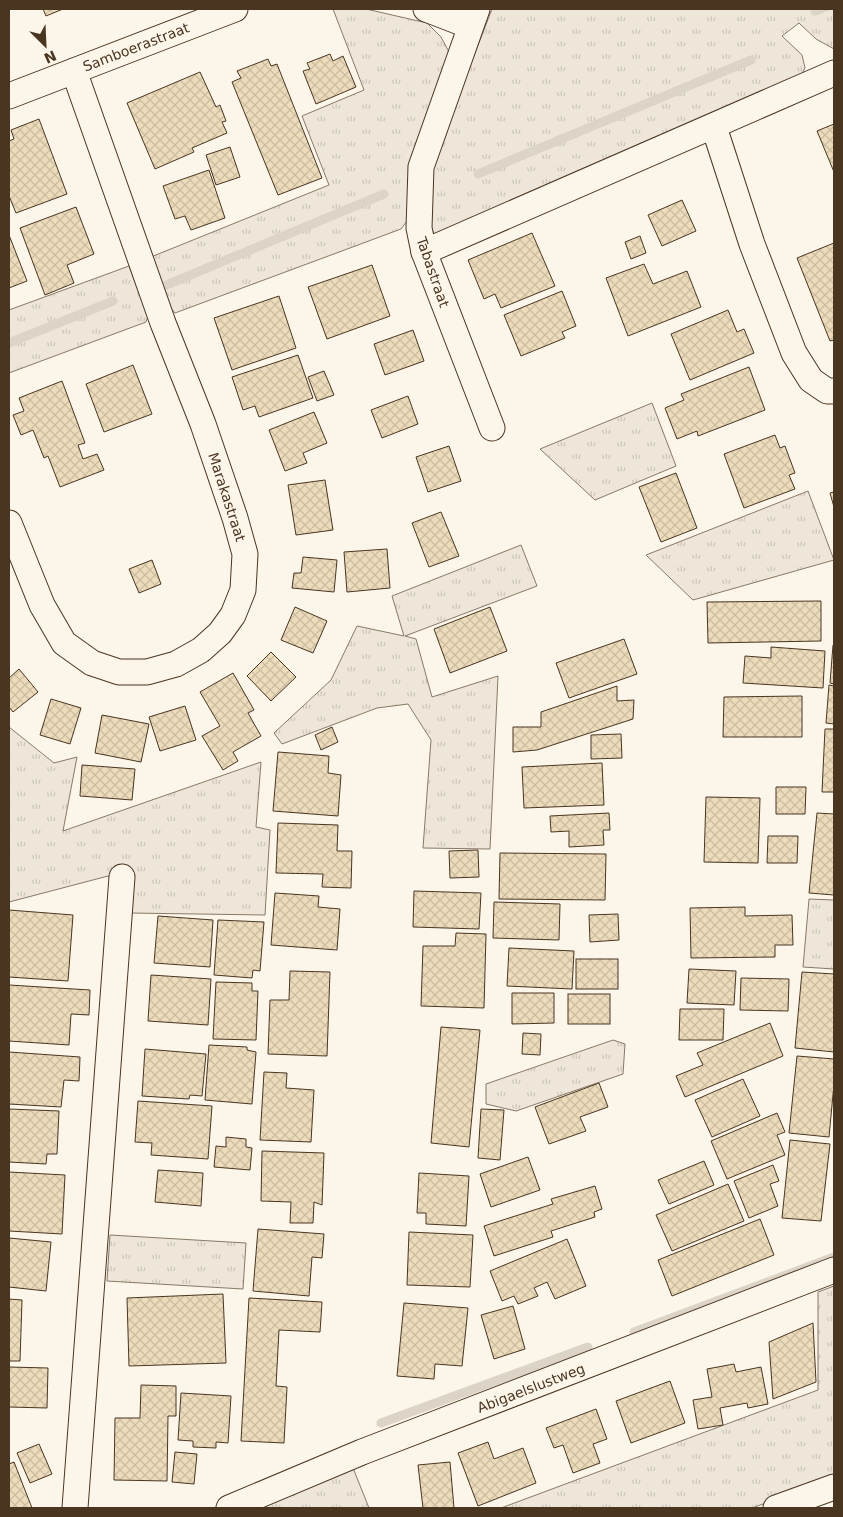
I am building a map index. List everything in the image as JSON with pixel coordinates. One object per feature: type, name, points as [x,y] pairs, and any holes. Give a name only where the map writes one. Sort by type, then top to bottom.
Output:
[{"type":"street","name":"Samboerastraat","points":[[9,96],[235,9]]},
{"type":"street","points":[[426,9],[474,17]]},
{"type":"street","name":"Tabastraat","points":[[474,17],[421,167],[419,228],[424,252],[492,428]]},
{"type":"street","name":"Marakastraat","points":[[9,523],[42,605],[64,643],[92,663],[119,672],[147,672],[176,664],[201,650],[220,633],[233,615],[243,590],[244,554],[235,518],[203,424],[163,323],[74,72]]},
{"type":"street","points":[[424,252],[834,73]]},
{"type":"street","points":[[714,127],[752,244],[794,353],[811,380],[827,391],[834,391]]},
{"type":"street","points":[[75,1508],[122,877]]},
{"type":"street","name":"Abigaelslustweg","points":[[229,1508],[362,1452],[834,1270]]},
{"type":"street","points":[[776,1508],[834,1487]]},
{"type":"green space","points":[[333,9],[366,9],[427,23],[441,37],[449,52],[407,221],[401,229],[175,313],[168,305],[151,257],[329,185],[302,116],[364,90]]},
{"type":"green space","points":[[492,9],[814,9],[816,11],[834,9],[834,49],[816,39],[799,23],[782,36],[802,55],[805,68],[797,82],[434,234],[430,224],[432,164]]},
{"type":"green space","points":[[129,266],[148,316],[146,322],[9,373],[9,310]]},
{"type":"green space","points":[[652,403],[676,466],[595,500],[540,449]]},
{"type":"green space","points":[[808,491],[834,560],[693,600],[646,555]]},
{"type":"green space","points":[[521,545],[537,586],[405,636],[416,639],[432,697],[498,676],[490,849],[423,848],[431,740],[408,704],[377,708],[282,744],[274,733],[331,680],[357,626],[404,636],[392,596]]},
{"type":"green space","points":[[9,727],[54,763],[77,757],[63,831],[261,762],[256,827],[270,830],[265,915],[129,913],[131,870],[9,902]]},
{"type":"green space","points":[[809,899],[834,900],[834,969],[803,967]]},
{"type":"green space","points":[[613,1040],[625,1044],[623,1074],[516,1111],[486,1104],[486,1084]]},
{"type":"green space","points":[[110,1235],[246,1243],[243,1289],[107,1281]]},
{"type":"green space","points":[[834,1286],[834,1478],[752,1508],[501,1508],[818,1390],[818,1292]]},
{"type":"green space","points":[[353,1468],[369,1508],[253,1508]]},
{"type":"building","points":[[43,9],[63,9],[46,16]]},
{"type":"building","points":[[330,54],[333,61],[343,56],[356,87],[316,104],[303,71],[310,69],[307,63]]},
{"type":"building","points":[[268,59],[271,66],[277,64],[322,178],[278,195],[232,82],[241,78],[237,71]]},
{"type":"building","points":[[200,72],[216,107],[220,105],[226,121],[222,122],[227,133],[192,148],[194,152],[155,169],[127,103]]},
{"type":"building","points":[[39,119],[67,194],[16,213],[9,196],[9,141],[14,139],[11,130]]},
{"type":"building","points":[[834,124],[834,172],[817,131]]},
{"type":"building","points":[[230,147],[240,177],[216,185],[206,155]]},
{"type":"building","points":[[209,170],[225,218],[191,230],[185,216],[175,219],[163,186]]},
{"type":"building","points":[[682,200],[696,231],[662,246],[648,215]]},
{"type":"building","points":[[76,207],[94,254],[67,265],[74,283],[45,295],[20,228]]},
{"type":"building","points":[[532,233],[555,286],[501,308],[495,294],[484,299],[468,260]]},
{"type":"building","points":[[9,235],[27,281],[9,288]]},
{"type":"building","points":[[640,236],[646,253],[631,259],[625,242]]},
{"type":"building","points":[[834,243],[834,340],[830,341],[797,258]]},
{"type":"building","points":[[644,264],[653,284],[687,271],[701,307],[628,336],[606,278]]},
{"type":"building","points":[[372,265],[390,316],[327,339],[308,287]]},
{"type":"building","points":[[562,291],[576,326],[562,332],[565,338],[521,356],[504,315]]},
{"type":"building","points":[[279,296],[296,348],[232,370],[214,318]]},
{"type":"building","points":[[728,310],[737,332],[744,329],[754,353],[690,380],[671,334]]},
{"type":"building","points":[[413,330],[424,361],[385,375],[374,344]]},
{"type":"building","points":[[298,355],[313,398],[259,417],[255,406],[243,410],[232,377]]},
{"type":"building","points":[[133,365],[152,414],[104,432],[86,384]]},
{"type":"building","points":[[749,367],[765,410],[698,436],[697,431],[677,439],[665,408],[684,400],[681,394]]},
{"type":"building","points":[[324,371],[334,395],[317,401],[308,377]]},
{"type":"building","points":[[62,381],[85,443],[78,445],[83,459],[97,454],[104,470],[60,487],[48,456],[44,458],[33,430],[21,435],[13,415],[24,411],[19,398]]},
{"type":"building","points":[[408,396],[418,424],[382,438],[371,410]]},
{"type":"building","points":[[314,412],[327,443],[303,453],[307,463],[285,471],[269,430]]},
{"type":"building","points":[[775,435],[780,448],[785,446],[795,473],[789,475],[795,489],[744,508],[724,454]]},
{"type":"building","points":[[449,446],[461,481],[428,492],[416,457]]},
{"type":"building","points":[[676,473],[697,528],[661,542],[639,487]]},
{"type":"building","points":[[325,480],[333,530],[296,535],[288,485]]},
{"type":"building","points":[[834,492],[834,507],[830,493]]},
{"type":"building","points":[[441,512],[459,556],[429,567],[412,523]]},
{"type":"building","points":[[387,549],[390,588],[347,592],[344,552]]},
{"type":"building","points":[[303,557],[337,560],[334,592],[292,588],[294,573],[301,573]]},
{"type":"building","points":[[152,560],[161,584],[139,593],[129,569]]},
{"type":"building","points":[[821,601],[821,641],[708,643],[707,602]]},
{"type":"building","points":[[295,607],[327,621],[313,653],[281,640]]},
{"type":"building","points":[[490,607],[507,651],[450,673],[434,629]]},
{"type":"building","points":[[624,639],[637,674],[569,698],[556,663]]},
{"type":"building","points":[[834,645],[834,684],[830,683]]},
{"type":"building","points":[[771,647],[825,651],[823,688],[743,683],[745,656],[771,658]]},
{"type":"building","points":[[271,652],[296,677],[271,701],[247,676]]},
{"type":"building","points":[[19,669],[38,692],[13,712],[9,707],[9,678]]},
{"type":"building","points":[[233,673],[254,710],[248,713],[261,736],[233,752],[238,761],[223,770],[202,736],[220,726],[200,692]]},
{"type":"building","points":[[829,685],[834,686],[834,724],[826,723]]},
{"type":"building","points":[[617,686],[617,701],[634,700],[633,719],[537,750],[513,752],[513,727],[541,727],[541,712]]},
{"type":"building","points":[[802,696],[802,737],[723,737],[724,697]]},
{"type":"building","points":[[51,699],[81,708],[70,744],[40,735]]},
{"type":"building","points":[[185,706],[196,740],[160,751],[149,717]]},
{"type":"building","points":[[102,715],[149,724],[141,762],[95,753]]},
{"type":"building","points":[[332,727],[338,742],[321,750],[315,735]]},
{"type":"building","points":[[825,729],[834,729],[834,792],[822,792]]},
{"type":"building","points":[[621,734],[622,758],[591,759],[591,735]]},
{"type":"building","points":[[278,752],[329,756],[328,773],[341,775],[338,816],[273,811]]},
{"type":"building","points":[[602,763],[604,805],[524,808],[522,767]]},
{"type":"building","points":[[82,765],[135,769],[132,800],[80,796]]},
{"type":"building","points":[[776,787],[806,787],[805,814],[776,814]]},
{"type":"building","points":[[706,797],[760,798],[758,863],[704,862]]},
{"type":"building","points":[[609,813],[610,830],[603,830],[604,845],[569,847],[569,831],[551,832],[550,816]]},
{"type":"building","points":[[817,813],[834,814],[834,895],[809,893]]},
{"type":"building","points":[[278,823],[338,825],[337,851],[352,851],[351,888],[322,887],[323,874],[276,873]]},
{"type":"building","points":[[768,836],[798,836],[797,863],[767,863]]},
{"type":"building","points":[[478,850],[479,877],[450,878],[449,851]]},
{"type":"building","points":[[500,853],[606,854],[605,900],[499,899]]},
{"type":"building","points":[[414,891],[481,893],[479,929],[413,927]]},
{"type":"building","points":[[275,893],[319,896],[318,907],[340,909],[337,950],[271,945]]},
{"type":"building","points":[[494,902],[560,904],[559,940],[493,938]]},
{"type":"building","points":[[745,907],[745,916],[792,915],[793,945],[775,945],[775,957],[691,958],[690,908]]},
{"type":"building","points":[[9,910],[73,915],[68,981],[9,977]]},
{"type":"building","points":[[618,914],[619,940],[590,942],[589,915]]},
{"type":"building","points":[[158,916],[213,920],[210,967],[154,963]]},
{"type":"building","points":[[218,920],[264,922],[260,971],[253,970],[252,978],[214,975]]},
{"type":"building","points":[[456,933],[486,934],[484,1008],[421,1006],[423,946],[455,946]]},
{"type":"building","points":[[509,948],[574,951],[572,989],[507,986]]},
{"type":"building","points":[[576,959],[618,959],[618,989],[576,989]]},
{"type":"building","points":[[689,969],[736,971],[734,1005],[687,1003]]},
{"type":"building","points":[[290,971],[330,972],[327,1056],[268,1054],[270,1000],[289,1000]]},
{"type":"building","points":[[802,972],[834,974],[834,1052],[795,1048]]},
{"type":"building","points":[[151,975],[211,979],[208,1025],[148,1021]]},
{"type":"building","points":[[741,978],[789,979],[788,1011],[740,1010]]},
{"type":"building","points":[[216,982],[252,983],[252,991],[258,991],[256,1040],[213,1039]]},
{"type":"building","points":[[9,985],[90,990],[89,1015],[71,1014],[69,1045],[9,1041]]},
{"type":"building","points":[[512,993],[554,993],[554,1023],[512,1024]]},
{"type":"building","points":[[568,994],[610,994],[610,1024],[568,1024]]},
{"type":"building","points":[[680,1009],[724,1009],[723,1040],[679,1040]]},
{"type":"building","points":[[770,1023],[783,1056],[685,1097],[676,1076],[703,1065],[697,1053]]},
{"type":"building","points":[[441,1027],[480,1030],[469,1147],[431,1143]]},
{"type":"building","points":[[523,1033],[541,1034],[540,1055],[522,1054]]},
{"type":"building","points":[[209,1045],[247,1047],[247,1050],[256,1052],[252,1104],[205,1100]]},
{"type":"building","points":[[145,1049],[206,1054],[202,1096],[190,1095],[189,1099],[142,1096]]},
{"type":"building","points":[[9,1052],[80,1057],[79,1081],[64,1080],[61,1107],[9,1104]]},
{"type":"building","points":[[797,1056],[834,1059],[834,1084],[829,1137],[789,1133]]},
{"type":"building","points":[[264,1072],[287,1073],[286,1088],[314,1090],[311,1142],[260,1140]]},
{"type":"building","points":[[743,1079],[760,1116],[712,1137],[695,1100]]},
{"type":"building","points":[[599,1083],[608,1107],[580,1117],[586,1131],[549,1144],[535,1107]]},
{"type":"building","points":[[138,1101],[212,1106],[208,1159],[151,1155],[152,1143],[135,1142]]},
{"type":"building","points":[[9,1109],[59,1111],[57,1154],[47,1154],[46,1164],[9,1162]]},
{"type":"building","points":[[481,1109],[504,1110],[500,1160],[478,1158]]},
{"type":"building","points":[[777,1113],[785,1132],[777,1135],[785,1155],[727,1179],[711,1141]]},
{"type":"building","points":[[226,1137],[246,1139],[246,1147],[252,1148],[250,1170],[214,1167],[216,1146],[226,1147]]},
{"type":"building","points":[[790,1140],[830,1144],[821,1221],[782,1218]]},
{"type":"building","points":[[262,1151],[324,1153],[322,1205],[314,1202],[313,1223],[290,1223],[291,1202],[261,1201]]},
{"type":"building","points":[[528,1157],[540,1190],[491,1207],[480,1174]]},
{"type":"building","points":[[704,1161],[714,1185],[669,1204],[658,1180]]},
{"type":"building","points":[[773,1165],[779,1181],[770,1184],[778,1206],[749,1218],[734,1181]]},
{"type":"building","points":[[158,1170],[203,1173],[201,1206],[155,1202]]},
{"type":"building","points":[[9,1172],[65,1175],[62,1234],[9,1231]]},
{"type":"building","points":[[419,1173],[469,1176],[466,1226],[426,1224],[426,1213],[417,1213]]},
{"type":"building","points":[[728,1184],[744,1221],[672,1251],[656,1215]]},
{"type":"building","points":[[595,1186],[602,1209],[594,1212],[595,1217],[551,1231],[553,1237],[494,1256],[484,1226],[553,1204],[551,1199]]},
{"type":"building","points":[[760,1219],[774,1255],[672,1296],[658,1260]]},
{"type":"building","points":[[258,1229],[324,1234],[322,1258],[312,1257],[309,1296],[253,1291]]},
{"type":"building","points":[[409,1232],[473,1235],[470,1287],[407,1285]]},
{"type":"building","points":[[9,1238],[51,1242],[46,1291],[9,1287]]},
{"type":"building","points":[[567,1239],[586,1286],[555,1299],[547,1282],[534,1288],[538,1296],[518,1304],[514,1296],[502,1301],[490,1271]]},
{"type":"building","points":[[223,1294],[226,1363],[129,1366],[127,1298]]},
{"type":"building","points":[[249,1298],[322,1302],[320,1332],[279,1330],[276,1386],[287,1387],[284,1443],[241,1441]]},
{"type":"building","points":[[9,1299],[22,1300],[20,1361],[9,1361]]},
{"type":"building","points":[[404,1303],[468,1308],[462,1366],[435,1364],[434,1379],[397,1376]]},
{"type":"building","points":[[513,1306],[525,1349],[494,1359],[481,1315]]},
{"type":"building","points":[[813,1323],[816,1382],[773,1399],[769,1342]]},
{"type":"building","points":[[734,1364],[736,1372],[761,1367],[768,1404],[748,1408],[747,1403],[720,1408],[723,1425],[698,1429],[693,1400],[712,1397],[707,1369]]},
{"type":"building","points":[[9,1367],[48,1368],[47,1408],[9,1407]]},
{"type":"building","points":[[670,1381],[685,1423],[631,1443],[616,1401]]},
{"type":"building","points":[[141,1385],[176,1386],[176,1416],[168,1416],[167,1481],[114,1480],[115,1418],[140,1418]]},
{"type":"building","points":[[181,1393],[231,1396],[228,1443],[216,1442],[216,1448],[193,1447],[193,1441],[178,1440]]},
{"type":"building","points":[[596,1409],[607,1439],[593,1444],[600,1463],[573,1473],[563,1445],[554,1448],[546,1428]]},
{"type":"building","points":[[488,1442],[494,1459],[523,1448],[536,1483],[478,1506],[458,1453]]},
{"type":"building","points":[[39,1444],[52,1474],[30,1483],[17,1453]]},
{"type":"building","points":[[175,1452],[197,1454],[194,1484],[172,1482]]},
{"type":"building","points":[[14,1462],[32,1508],[9,1508],[9,1464]]},
{"type":"building","points":[[450,1462],[454,1508],[423,1508],[418,1465]]},
{"type":"waterway","points":[[815,11],[821,9]]},
{"type":"waterway","points":[[478,174],[751,60]]},
{"type":"waterway","points":[[164,286],[384,194]]},
{"type":"waterway","points":[[9,343],[113,301]]},
{"type":"waterway","points":[[634,1332],[834,1257]]},
{"type":"waterway","points":[[381,1423],[588,1347]]}]
